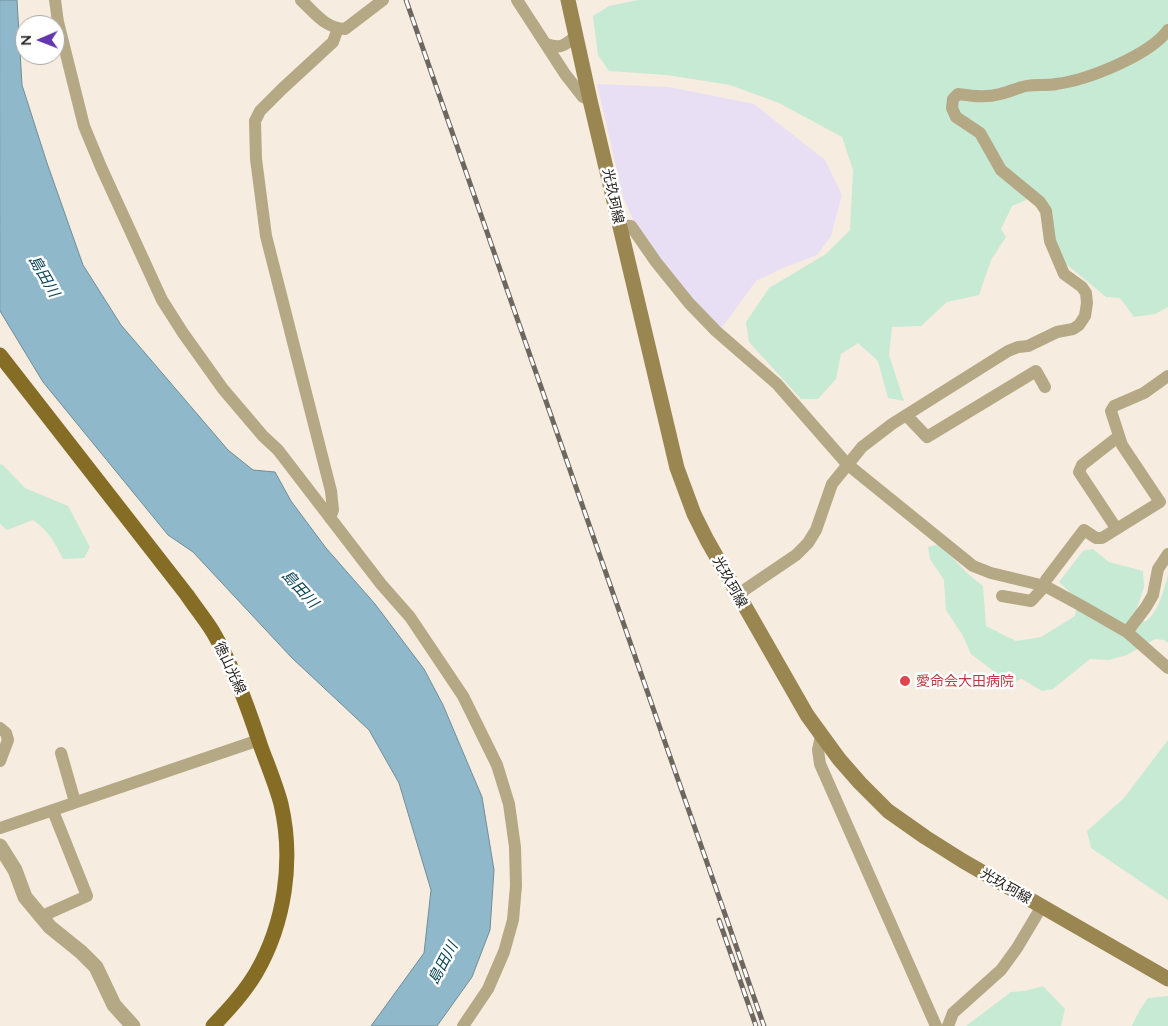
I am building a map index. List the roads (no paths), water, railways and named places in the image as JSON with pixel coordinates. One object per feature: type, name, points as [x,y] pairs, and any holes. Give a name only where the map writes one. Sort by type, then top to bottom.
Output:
[{"type":"main road","name":"光玖珂線","points":[[568,0],[575,37],[677,468],[694,514],[807,715],[821,736],[860,783],[888,811],[932,842],[1168,979]]},
{"type":"main road","name":"徳山光線","points":[[0,355],[187,595],[213,632],[239,684],[280,804],[286,836],[286,872],[282,903],[272,937],[256,973],[237,1000],[213,1026]]},
{"type":"street","points":[[55,0],[58,22],[84,126],[162,300],[223,389],[263,436],[278,450],[381,584],[410,617],[463,696],[497,765],[509,804],[515,847],[516,886],[512,920],[504,952],[488,989],[464,1026]]},
{"type":"street","points":[[302,0],[327,25],[345,29],[383,0]]},
{"type":"street","points":[[516,0],[583,97],[590,100]]},
{"type":"street","points":[[330,518],[333,510],[331,491],[266,236],[256,160],[255,121],[260,111],[333,42],[338,28]]},
{"type":"street","points":[[738,595],[796,555],[808,542],[816,530],[832,484],[862,447],[906,415],[1008,351],[1028,346],[1057,332],[1080,325],[1085,316],[1086,293],[1064,274],[1050,241],[1046,211],[1040,202],[1001,170],[980,133],[956,117],[952,108],[952,99],[958,94],[980,97],[989,96],[1026,86],[1056,84],[1084,78],[1147,50],[1162,38],[1168,30]]},
{"type":"street","points":[[546,44],[555,48],[566,45],[575,37]]},
{"type":"street","points":[[619,225],[631,226],[656,262],[689,303],[716,331],[777,384],[847,464],[974,566],[991,573],[1045,586],[1127,632],[1168,668]]},
{"type":"street","points":[[906,415],[927,438],[1036,371],[1045,387]]},
{"type":"street","points":[[1002,596],[1031,601],[1045,586],[1046,580],[1084,530],[1096,538],[1102,538],[1160,502],[1120,439],[1111,411],[1114,406],[1144,393],[1168,376]]},
{"type":"street","points":[[1116,528],[1079,472],[1082,465],[1114,440],[1120,439]]},
{"type":"street","points":[[1127,632],[1152,595],[1158,569],[1168,554]]},
{"type":"street","points":[[0,728],[6,733],[8,740],[0,762]]},
{"type":"street","points":[[821,736],[818,750],[820,764],[936,1026]]},
{"type":"street","points":[[0,828],[259,740]]},
{"type":"street","points":[[61,753],[75,802]]},
{"type":"street","points":[[40,917],[87,896],[53,811]]},
{"type":"street","points":[[0,846],[15,870],[25,897],[50,928],[81,952],[96,967],[114,1005],[133,1026]]},
{"type":"street","points":[[948,1026],[954,1013],[1001,970],[1017,948],[1042,906]]},
{"type":"water","name":"島田川","points":[[0,0],[17,0],[18,15],[15,15],[15,65],[21,65],[22,85],[83,265],[121,325],[228,450],[253,470],[275,472],[291,501],[326,548],[375,604],[424,669],[443,705],[482,797],[494,870],[490,930],[472,977],[437,1026],[371,1026],[424,953],[431,890],[399,783],[369,730],[292,658],[193,552],[168,535],[43,382],[0,311]]},
{"type":"railway","points":[[406,0],[764,1026]]},
{"type":"railway","points":[[719,920],[756,1026]]},
{"type":"place","name":"愛命会大田病院","points":[[905,681]]}]
